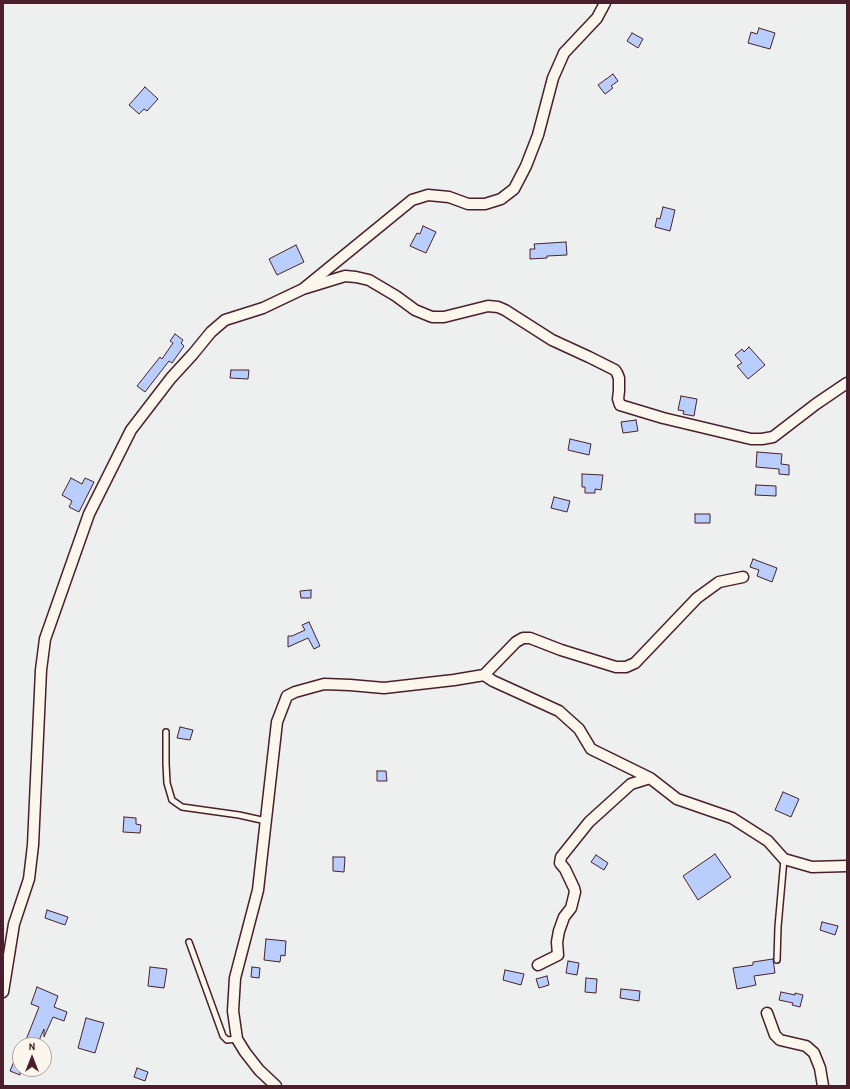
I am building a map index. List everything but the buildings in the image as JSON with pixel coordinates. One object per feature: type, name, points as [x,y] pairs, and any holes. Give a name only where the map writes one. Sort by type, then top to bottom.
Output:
[{"type":"street","points":[[302,289],[412,200],[428,195],[449,197],[468,204],[485,204],[502,199],[514,189],[526,166],[538,135],[554,78],[564,53],[597,18],[605,3]]},
{"type":"street","points":[[3,992],[14,924],[29,879],[33,845],[41,670],[45,639],[89,514],[131,430],[171,378],[211,332],[225,320],[263,308],[302,289],[345,276],[369,280],[396,296],[415,310],[432,317],[444,317],[488,306],[498,307],[552,340],[615,370],[619,378],[618,398],[620,406],[751,439],[762,439],[773,436],[847,383]]},
{"type":"street","points":[[276,1086],[259,1070],[237,1039],[233,1011],[236,978],[258,890],[277,722],[287,696],[294,692],[324,684],[384,688],[484,675],[516,642],[523,638],[530,638],[616,667],[626,667],[635,663],[697,598],[719,582],[743,577]]},
{"type":"street","points":[[484,675],[493,681],[559,710],[579,729],[591,749],[650,778],[677,799],[732,818],[768,841],[784,860],[812,867],[847,866]]},
{"type":"street","points":[[538,965],[558,955],[557,942],[559,931],[564,917],[570,908],[575,892],[565,869],[560,863],[561,857],[589,822],[631,784],[650,778]]},
{"type":"street","points":[[768,1013],[775,1036],[780,1040],[806,1046],[814,1053],[820,1068],[823,1086]]},
{"type":"lane","points":[[166,732],[167,783],[172,800],[182,807],[239,814],[266,821]]},
{"type":"lane","points":[[777,960],[778,927],[784,860]]},
{"type":"lane","points":[[189,942],[223,1036],[227,1040],[237,1039]]}]
